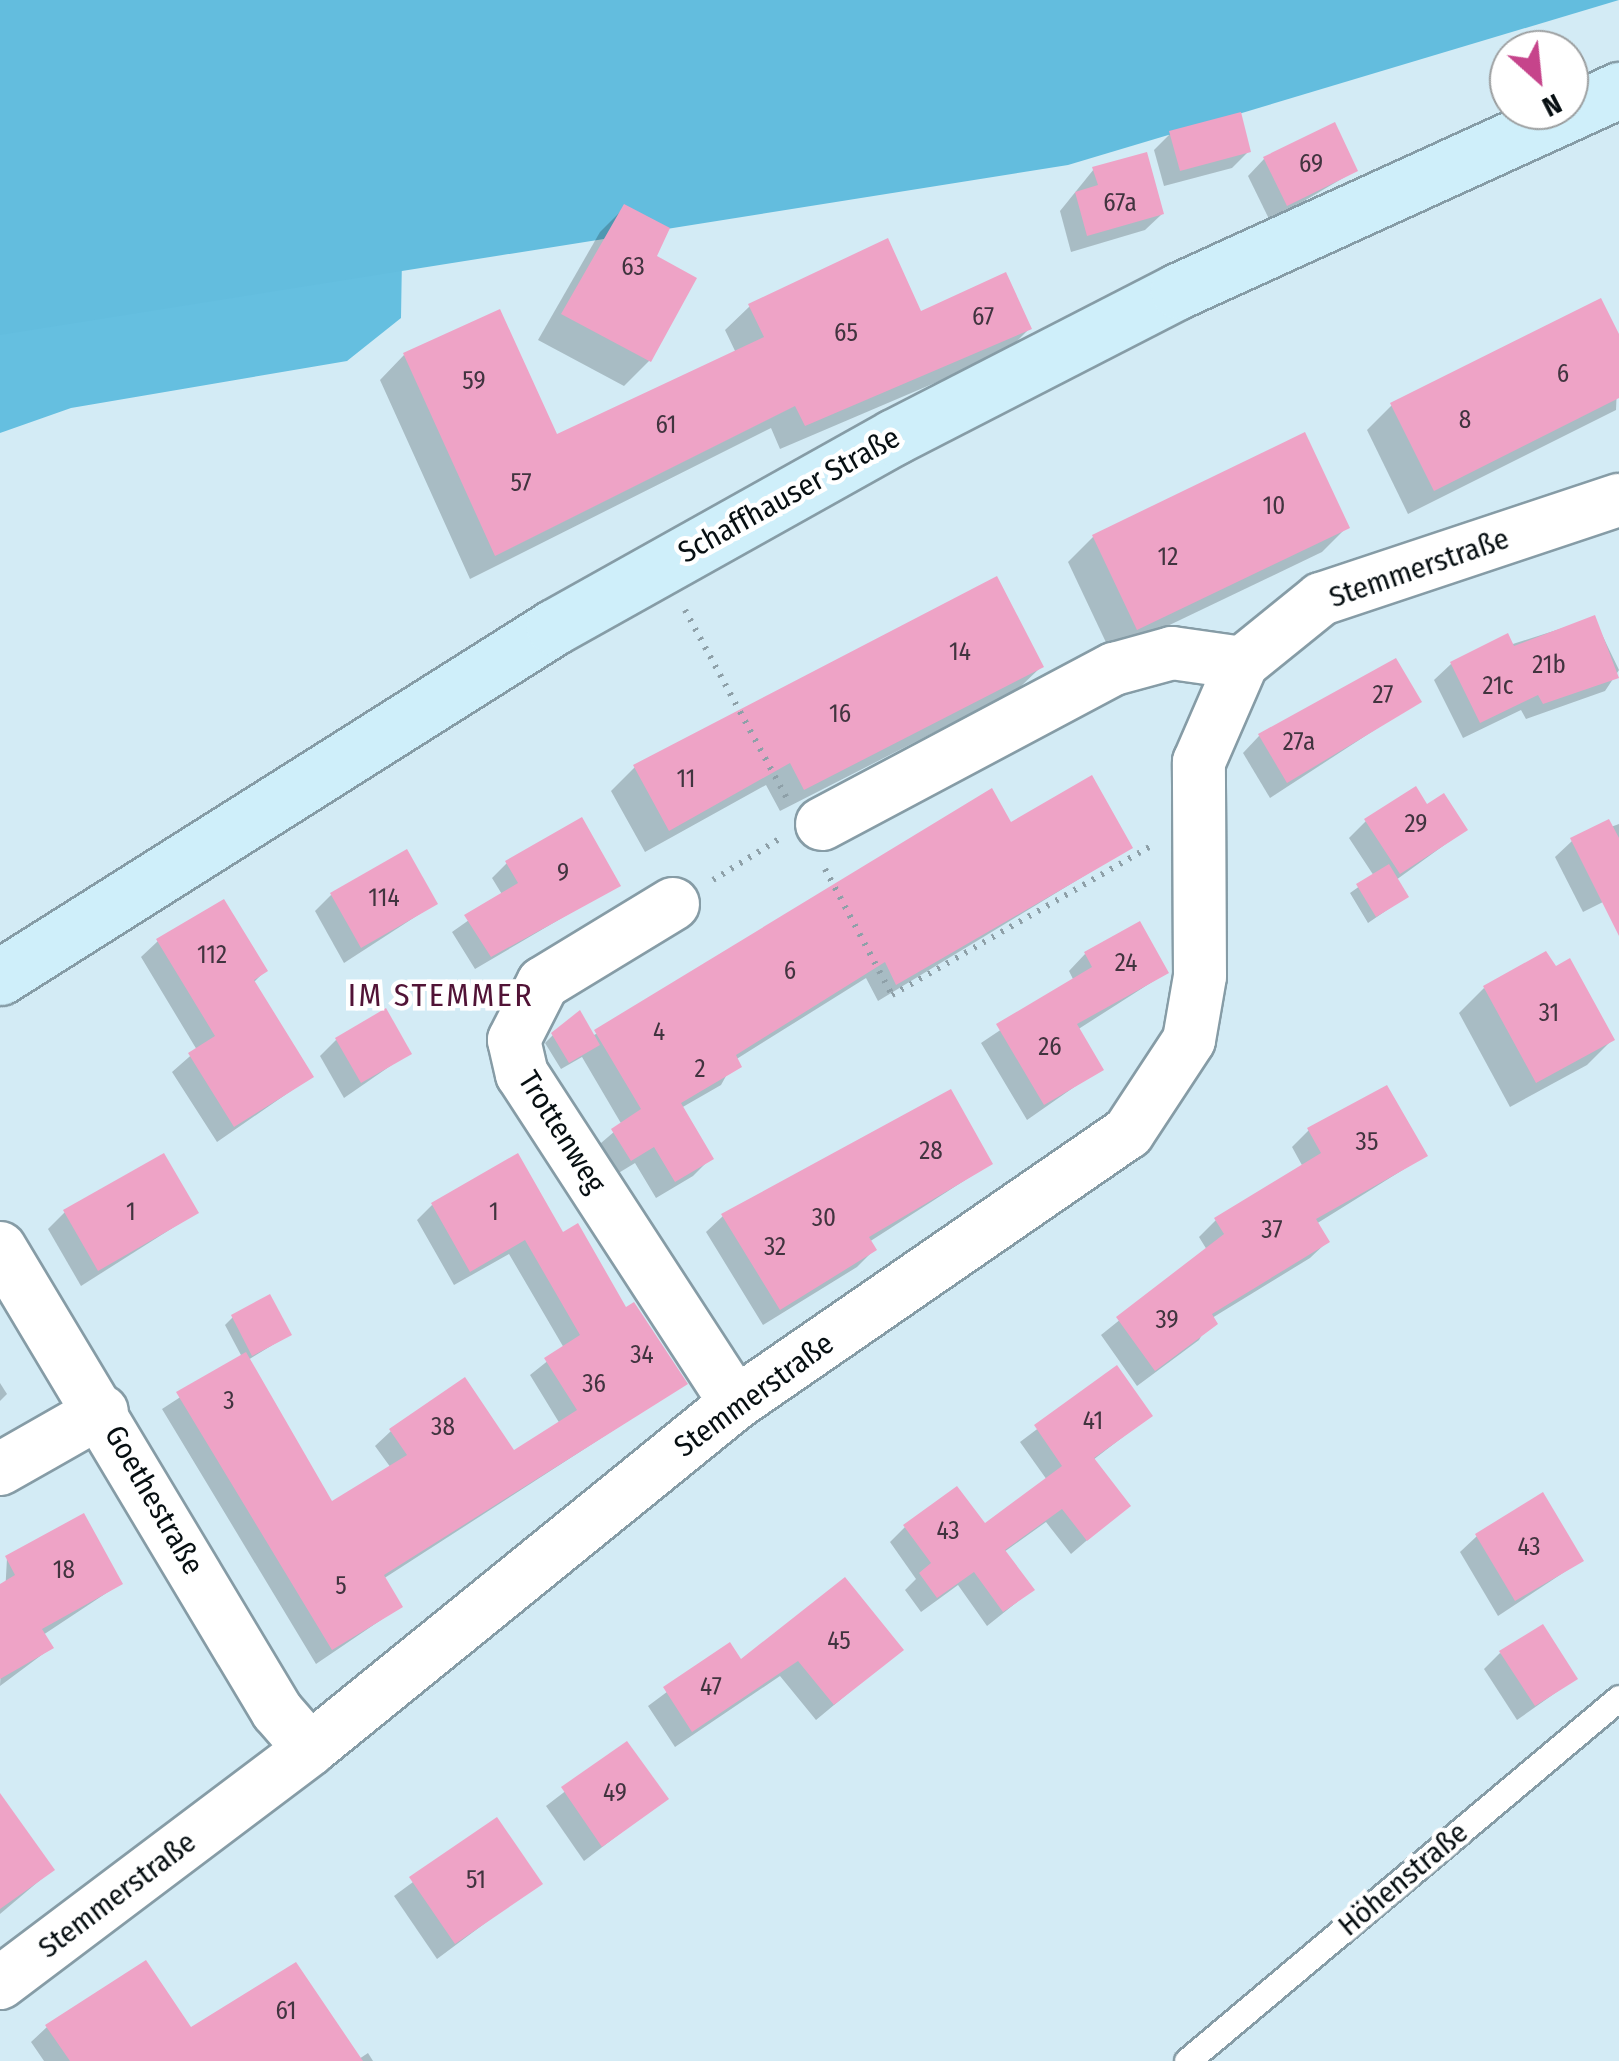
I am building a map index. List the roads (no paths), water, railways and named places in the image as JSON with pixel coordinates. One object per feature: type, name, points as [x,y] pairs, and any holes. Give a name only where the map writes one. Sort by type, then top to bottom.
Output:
[{"type":"main road","name":"Schaffhauser Straße","points":[[0,977],[554,627],[878,446],[1178,291],[1619,90]]},
{"type":"street","name":"Stemmerstraße","points":[[0,1983],[310,1749],[736,1402],[1092,1162],[1156,1104],[1189,1040],[1200,976],[1200,762],[1242,663],[1321,599],[1617,506]]},
{"type":"street","points":[[804,830],[1114,669],[1172,653],[1242,663]]},
{"type":"street","name":"Trottenweg","points":[[673,904],[543,983],[514,1040],[522,1074],[736,1402]]},
{"type":"street","name":"Goethestraße","points":[[0,1248],[102,1411],[277,1712],[310,1749]]},
{"type":"street","points":[[0,1469],[102,1411]]},
{"type":"lane","name":"Höhenstraße","points":[[1187,2061],[1619,1698]]},
{"type":"district","name":"IM STEMMER","points":[[441,995]]}]
